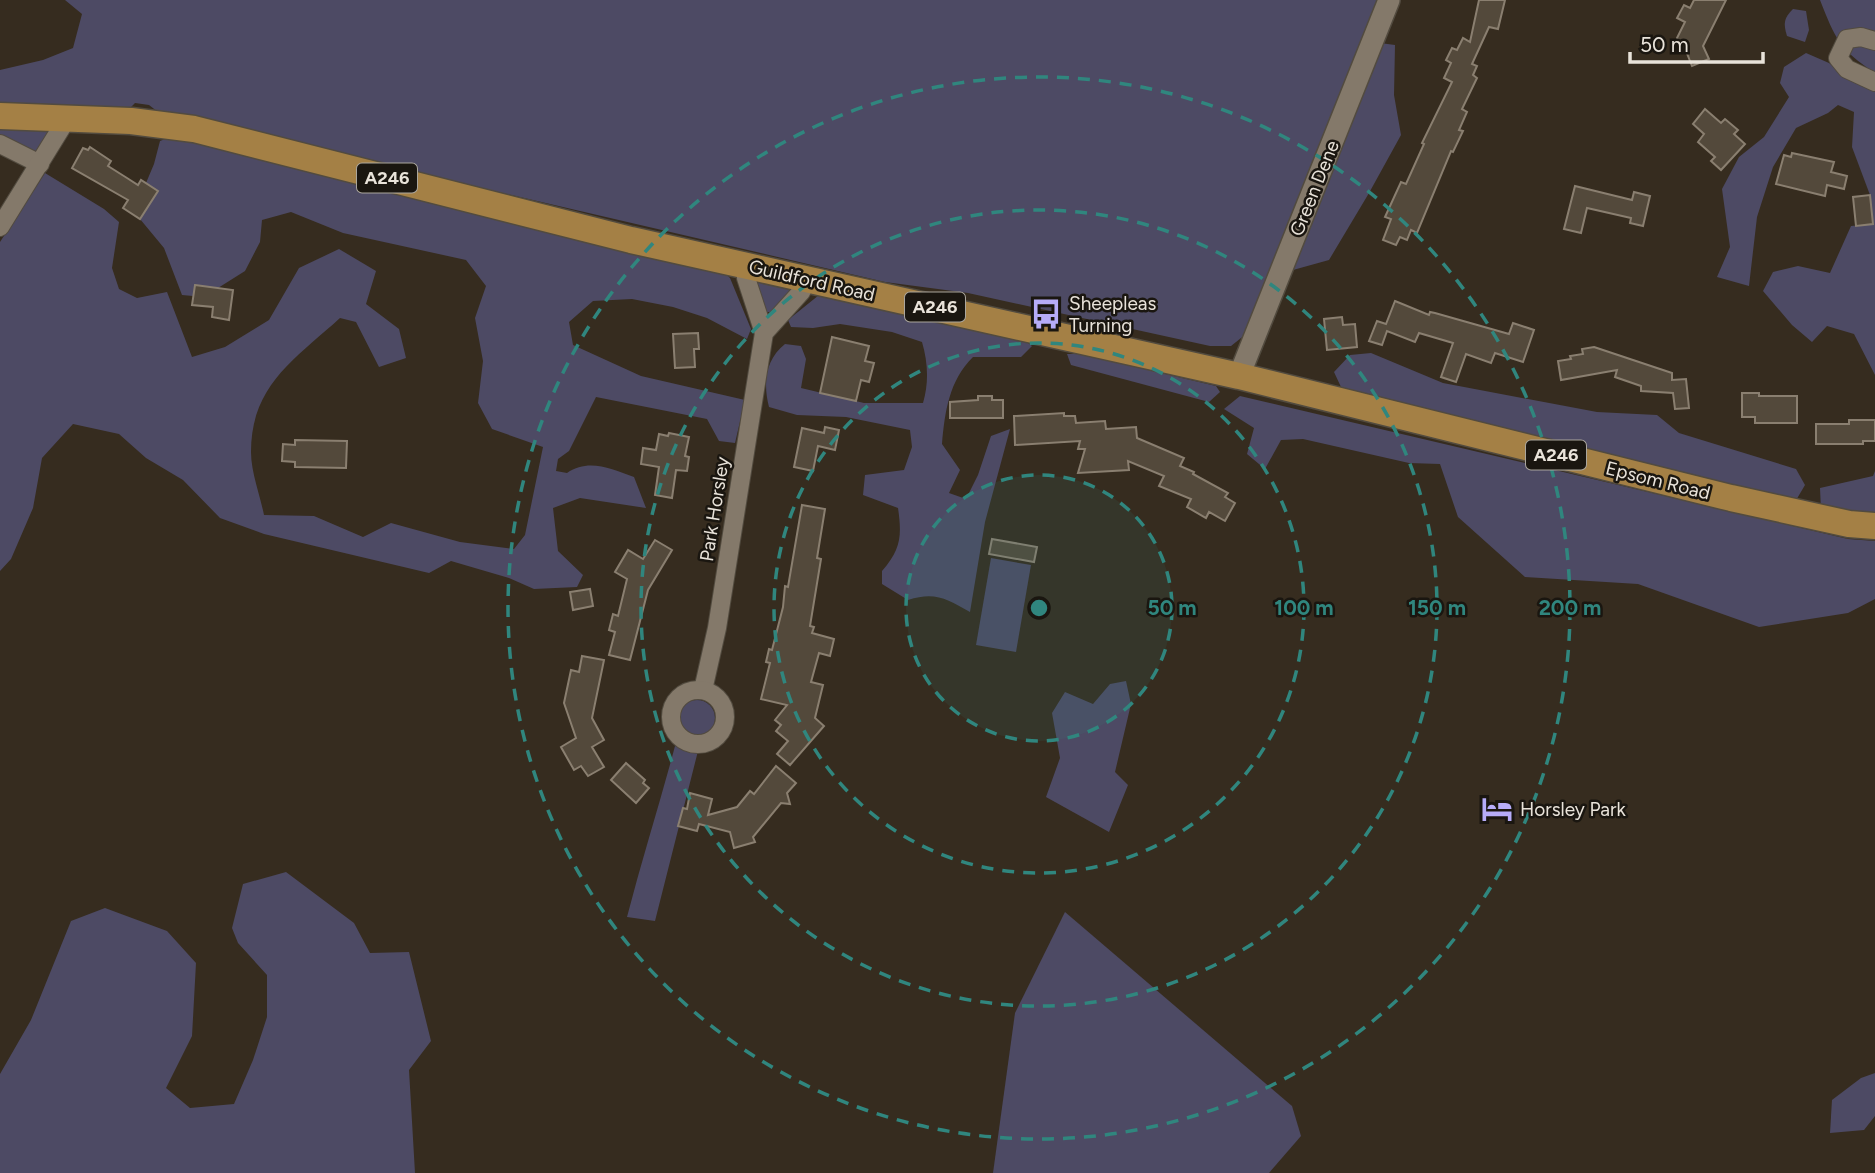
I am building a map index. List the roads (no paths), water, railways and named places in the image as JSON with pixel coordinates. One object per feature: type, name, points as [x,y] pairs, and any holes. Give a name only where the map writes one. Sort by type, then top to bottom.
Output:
[{"type":"main road","name":"A246","points":[[0,116],[68,117]]},
{"type":"main road","name":"Guildford Road","points":[[68,117],[194,129],[631,240],[1239,376]]},
{"type":"main road","name":"Epsom Road","points":[[1239,376],[1731,498],[1849,524],[1875,526]]},
{"type":"street","name":"Green Dene","points":[[1239,376],[1389,0]]},
{"type":"street","points":[[1875,41],[1861,37],[1847,38],[1838,58],[1847,69],[1875,82]]},
{"type":"street","points":[[0,227],[68,117]]},
{"type":"street","points":[[0,144],[40,164]]},
{"type":"street","name":"Park Horsley","points":[[703,690],[717,628],[764,333],[746,278],[746,265]]},
{"type":"street","points":[[764,333],[801,292],[808,279]]},
{"type":"place","name":"Sheepleas Turning","points":[[1046,314]]},
{"type":"place","name":"Horsley Park","points":[[1497,809]]}]
